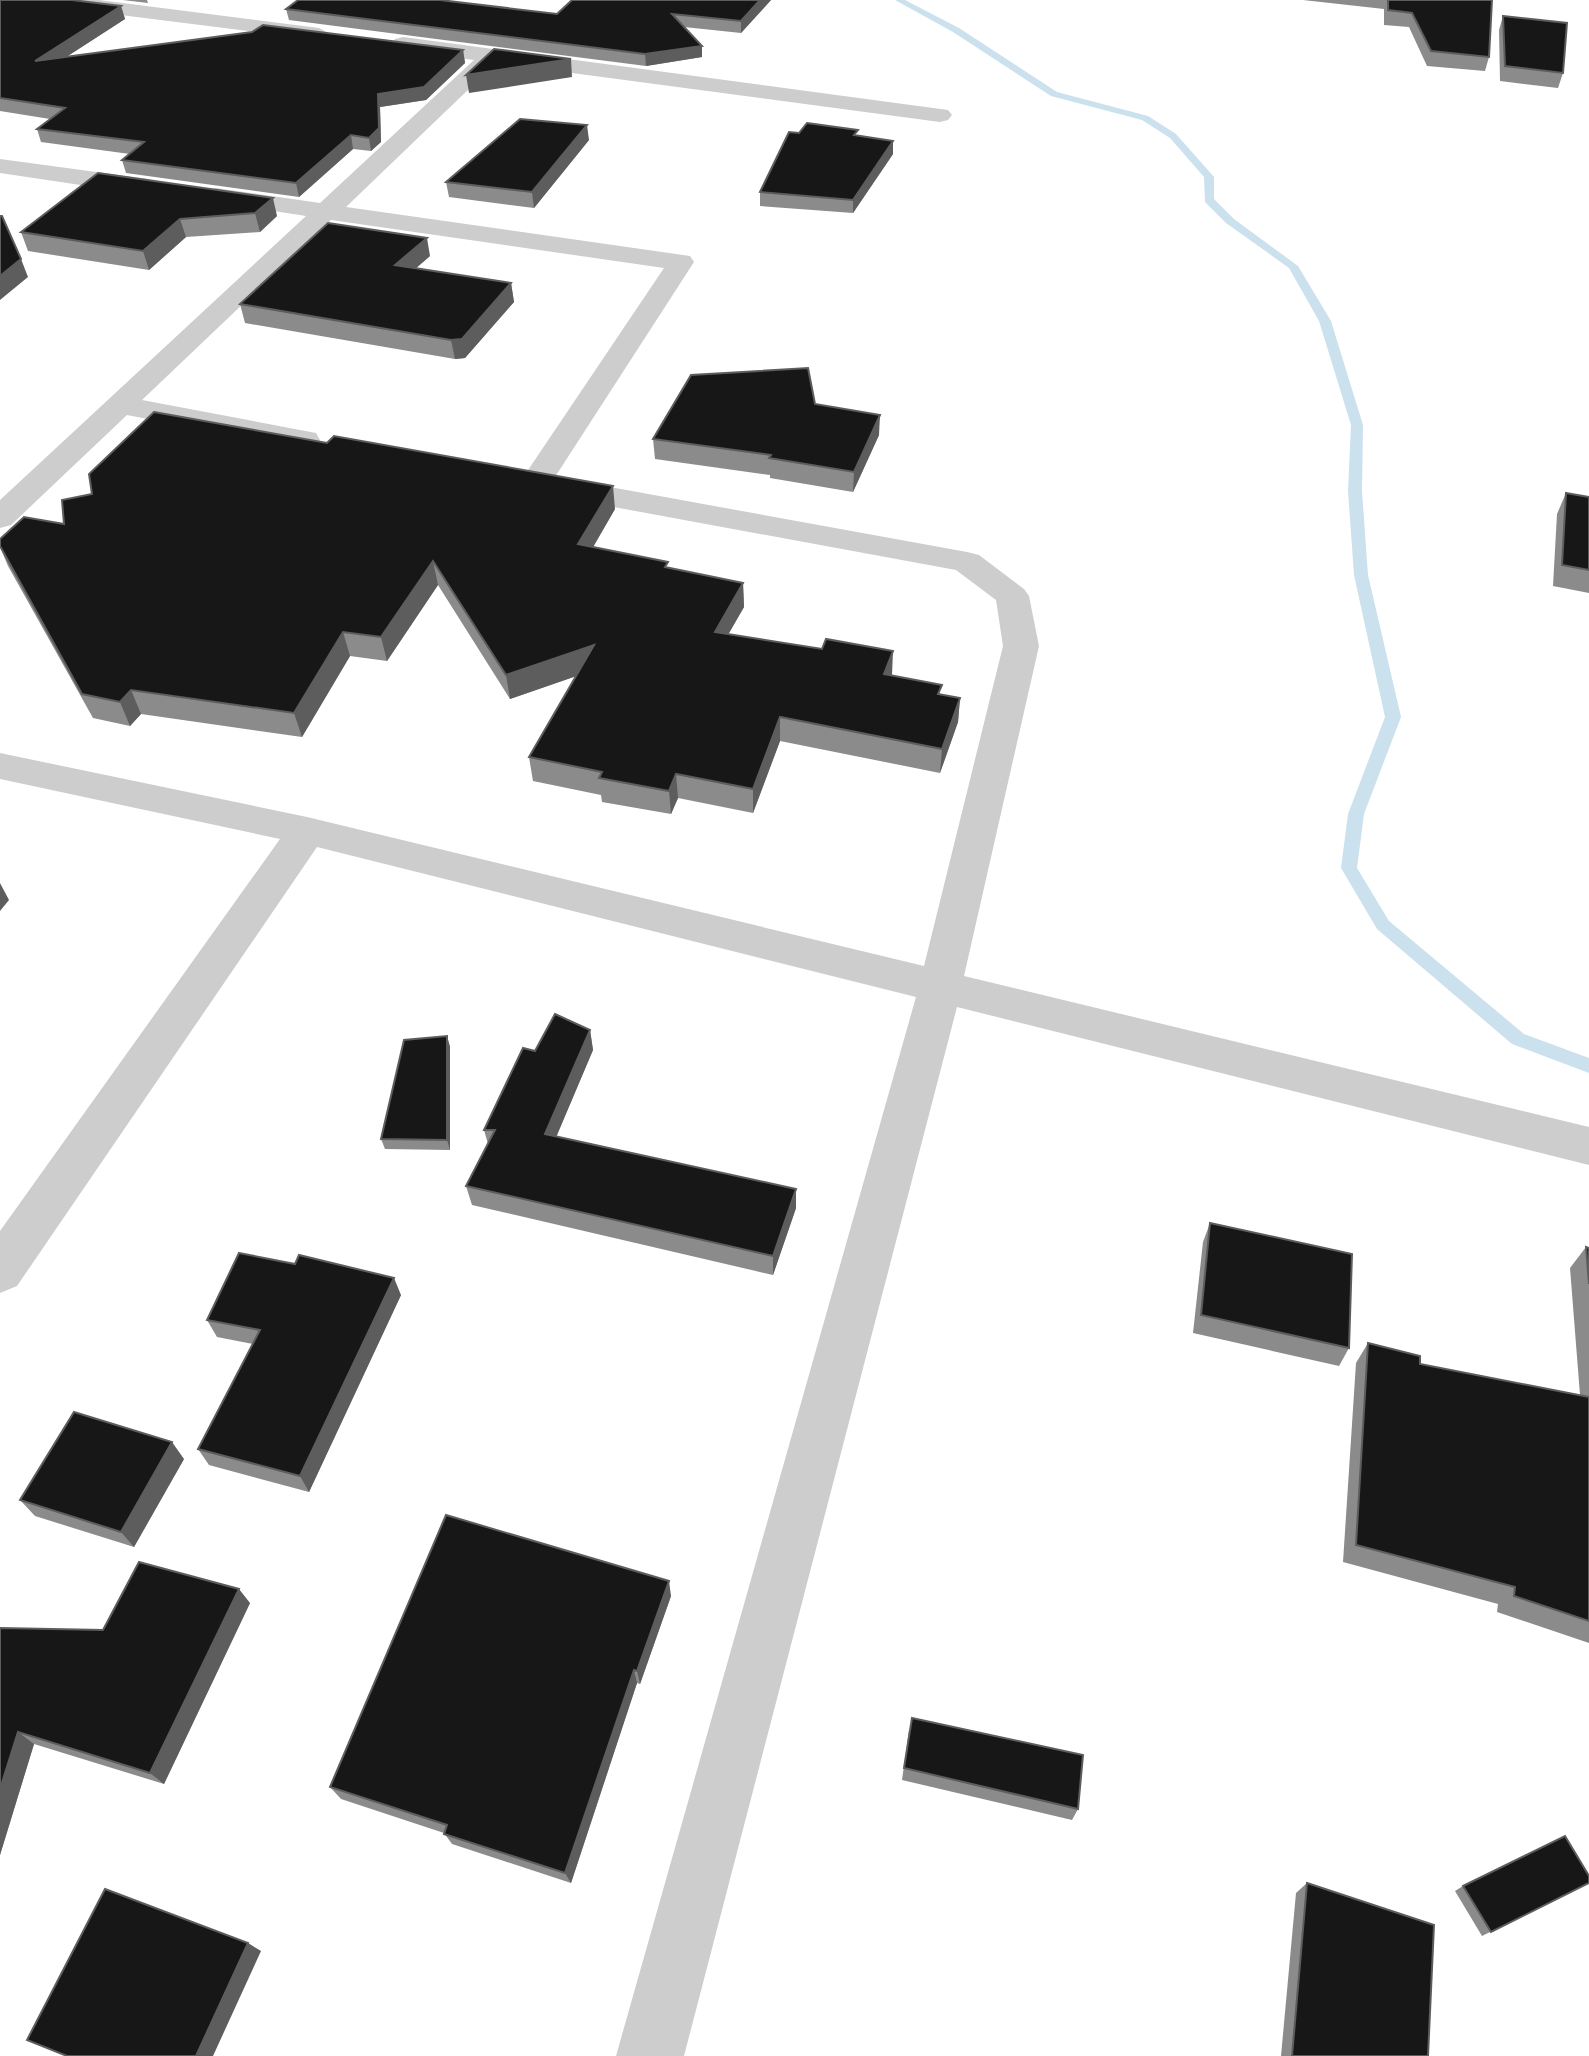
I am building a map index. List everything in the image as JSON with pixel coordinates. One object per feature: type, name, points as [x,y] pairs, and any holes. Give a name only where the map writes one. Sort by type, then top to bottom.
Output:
[{"type":"street","points":[[49,0],[336,36]]},
{"type":"street","points":[[164,14],[186,0]]},
{"type":"street","points":[[382,41],[940,115]]},
{"type":"street","points":[[0,518],[492,55]]},
{"type":"street","points":[[0,166],[681,262],[520,480],[967,562],[1012,596],[1021,646],[940,988],[650,2056]]},
{"type":"street","points":[[120,405],[351,448]]},
{"type":"street","points":[[0,766],[307,831],[1589,1146]]},
{"type":"street","points":[[0,1271],[307,831]]},
{"type":"building","points":[[0,0],[72,0],[121,6],[35,61],[252,32],[263,25],[463,50],[424,87],[378,94],[379,128],[369,138],[351,135],[296,183],[122,160],[144,142],[37,129],[65,108],[0,98]]},
{"type":"building","points":[[298,0],[440,0],[557,14],[572,0],[760,0],[741,21],[672,14],[702,46],[645,54],[286,9]]},
{"type":"building","points":[[1388,0],[1492,0],[1489,57],[1431,51],[1412,13],[1388,10]]},
{"type":"building","points":[[1503,16],[1567,23],[1563,73],[1505,66]]},
{"type":"building","points":[[494,49],[571,59],[466,75]]},
{"type":"building","points":[[520,119],[587,125],[532,192],[446,182]]},
{"type":"building","points":[[807,123],[858,130],[854,135],[893,141],[853,200],[760,192],[789,132],[799,133]]},
{"type":"building","points":[[98,173],[273,198],[255,213],[180,219],[143,251],[21,232]]},
{"type":"building","points":[[0,216],[21,259],[0,276]]},
{"type":"building","points":[[328,223],[427,238],[395,265],[511,283],[462,339],[451,340],[240,304]]},
{"type":"building","points":[[808,368],[815,404],[880,415],[854,472],[769,458],[771,455],[653,439],[691,375]]},
{"type":"building","points":[[154,412],[327,443],[334,436],[613,486],[578,544],[668,562],[665,567],[743,583],[715,632],[822,649],[826,639],[893,651],[884,674],[942,685],[938,694],[960,698],[942,749],[780,717],[753,789],[676,774],[669,791],[599,778],[602,772],[529,757],[594,645],[506,675],[433,561],[381,637],[343,632],[294,713],[131,690],[120,702],[82,694],[0,546],[0,539],[24,517],[64,524],[62,500],[92,494],[89,474]]},
{"type":"building","points":[[1566,493],[1589,497],[1589,570],[1562,565]]},
{"type":"building","points":[[555,1014],[590,1030],[545,1134],[796,1189],[773,1256],[466,1186],[495,1130],[484,1130],[523,1048],[535,1051]]},
{"type":"building","points":[[447,1036],[447,1140],[381,1139],[404,1040]]},
{"type":"building","points":[[1210,1223],[1352,1254],[1349,1348],[1201,1315]]},
{"type":"building","points":[[1586,1247],[1589,1248],[1589,1284]]},
{"type":"building","points":[[239,1253],[295,1264],[299,1255],[394,1278],[300,1476],[198,1449],[260,1330],[207,1320]]},
{"type":"building","points":[[1368,1343],[1420,1356],[1420,1364],[1589,1397],[1589,1621],[1514,1596],[1515,1587],[1356,1545]]},
{"type":"building","points":[[74,1412],[172,1442],[121,1532],[20,1500]]},
{"type":"building","points":[[446,1515],[669,1581],[637,1671],[634,1670],[565,1873],[444,1834],[447,1825],[330,1787]]},
{"type":"building","points":[[139,1562],[239,1589],[150,1773],[18,1732],[0,1789],[0,1628],[103,1630]]},
{"type":"building","points":[[912,1718],[1083,1755],[1078,1809],[904,1768]]},
{"type":"building","points":[[1565,1836],[1589,1876],[1589,1883],[1491,1932],[1463,1886]]},
{"type":"building","points":[[1307,1883],[1434,1925],[1428,2056],[1292,2056]]},
{"type":"building","points":[[105,1889],[248,1943],[196,2056],[67,2056],[27,2040]]},
{"type":"waterway","points":[[899,0],[956,30],[1054,94],[1145,118],[1173,136],[1209,177],[1209,200],[1230,221],[1293,266],[1325,321],[1357,425],[1355,491],[1361,575],[1393,717],[1356,814],[1349,868],[1383,925],[1518,1039],[1589,1066]]}]
